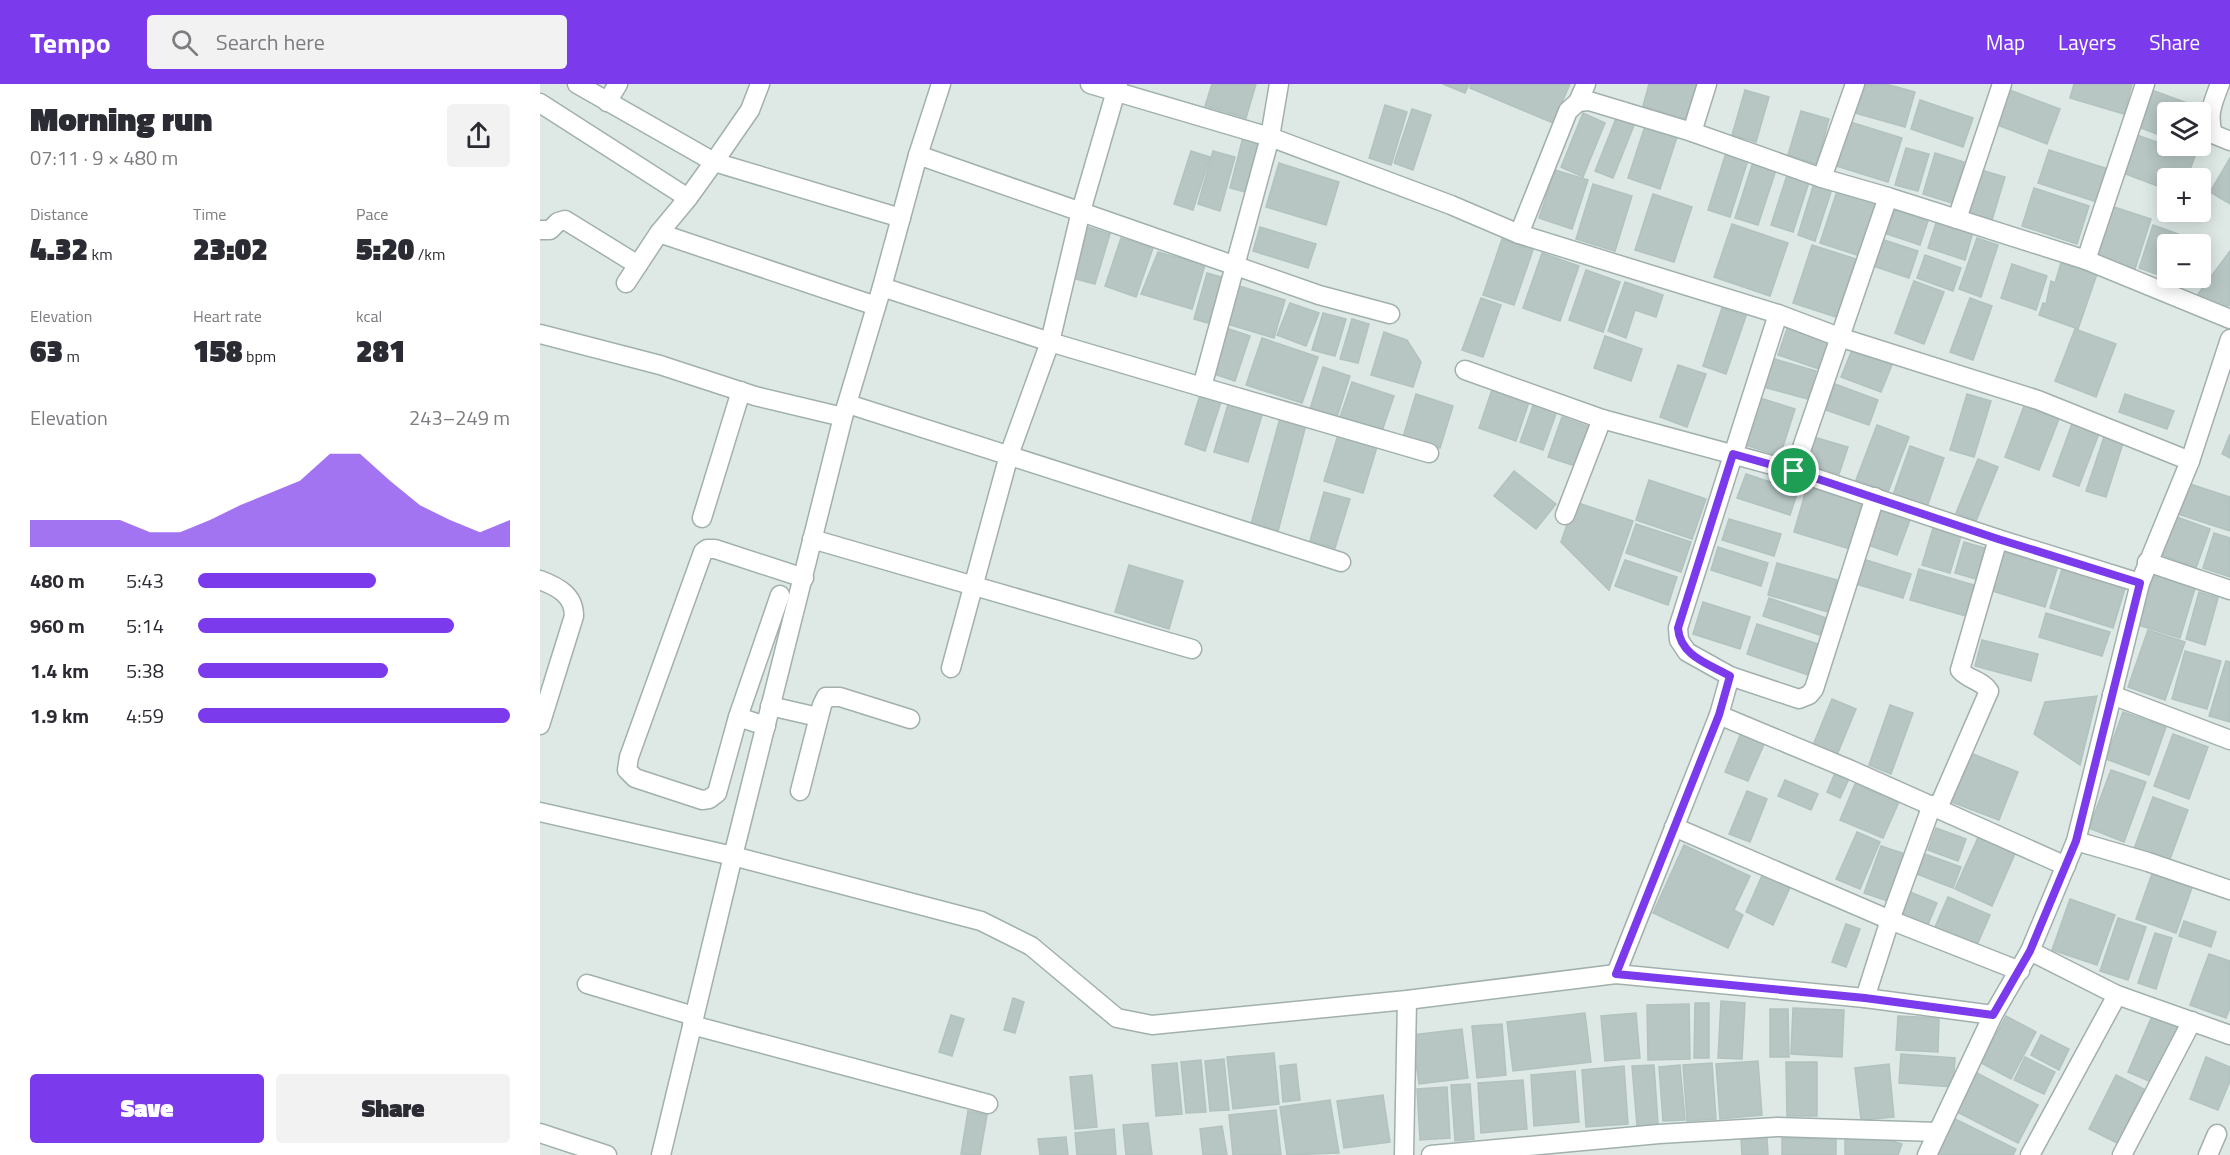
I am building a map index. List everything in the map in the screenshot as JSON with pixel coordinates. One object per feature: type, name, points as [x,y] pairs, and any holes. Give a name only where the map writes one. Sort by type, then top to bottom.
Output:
[{"type":"street","points":[[577,84],[714,162],[901,218]]},
{"type":"street","points":[[607,102],[618,84]]},
{"type":"street","points":[[626,283],[659,232],[688,198],[750,110],[760,84]]},
{"type":"street","points":[[804,578],[715,549],[707,549],[703,552],[629,757],[627,770],[635,778],[702,800],[709,799],[717,793],[738,717],[764,638],[785,596],[804,578],[846,411],[918,155],[941,84]]},
{"type":"street","points":[[1090,84],[1118,88],[1270,137],[1451,205],[1519,234],[1778,314],[1839,337],[2037,400],[2190,461]]},
{"type":"street","points":[[1202,387],[1270,137],[1279,84]]},
{"type":"street","points":[[1519,234],[1568,111],[1578,102],[1586,84]]},
{"type":"street","points":[[1692,132],[1707,84]]},
{"type":"street","points":[[1822,178],[1855,84]]},
{"type":"street","points":[[1957,219],[2002,84]]},
{"type":"street","points":[[2086,260],[2145,84]]},
{"type":"street","points":[[2220,84],[2210,109],[2209,122],[2213,134],[2230,141]]},
{"type":"street","points":[[951,668],[1009,455],[1050,342],[1081,211],[1118,88]]},
{"type":"street","points":[[1578,102],[1589,101],[1692,132],[1822,178],[2086,260],[2230,319]]},
{"type":"street","points":[[540,103],[688,198]]},
{"type":"street","points":[[918,155],[1319,295],[1390,314]]},
{"type":"street","points":[[1794,471],[1888,197]]},
{"type":"street","points":[[540,230],[550,230],[558,222],[565,220],[638,265]]},
{"type":"street","points":[[659,232],[876,306]]},
{"type":"street","points":[[882,287],[1050,342],[1429,453]]},
{"type":"street","points":[[1778,314],[1678,628],[1679,640],[1687,652],[1730,676],[1799,699],[1809,695],[1814,689],[1875,497]]},
{"type":"street","points":[[540,334],[660,365],[741,391],[846,411],[1009,455],[1341,562]]},
{"type":"street","points":[[1927,1155],[1993,1015],[2030,951],[2076,841],[2140,583],[2190,461],[2230,339]]},
{"type":"street","points":[[1465,370],[1602,419],[1794,471],[1998,539],[2140,583]]},
{"type":"street","points":[[702,518],[741,391]]},
{"type":"street","points":[[1565,515],[1602,419]]},
{"type":"street","points":[[812,539],[1192,649]]},
{"type":"street","points":[[1865,998],[1890,920],[1935,807],[1989,691],[1986,686],[1965,677],[1960,670],[1998,539]]},
{"type":"street","points":[[2147,562],[2230,590]]},
{"type":"street","points":[[540,580],[567,595],[574,603],[574,616],[540,725]]},
{"type":"street","points":[[661,1155],[786,646],[785,596]]},
{"type":"street","points":[[764,638],[786,646]]},
{"type":"street","points":[[1616,974],[1719,715],[1730,676]]},
{"type":"street","points":[[2112,695],[2230,740]]},
{"type":"street","points":[[800,791],[818,717],[826,697],[840,697],[910,719]]},
{"type":"street","points":[[770,706],[818,717]]},
{"type":"street","points":[[1719,715],[1935,807],[2066,866]]},
{"type":"street","points":[[738,717],[766,726]]},
{"type":"street","points":[[540,812],[733,856],[981,921],[1031,946],[1117,1017],[1152,1025],[1407,1000],[1616,974],[1865,998],[1993,1015]]},
{"type":"street","points":[[1674,826],[1890,920],[2020,971]]},
{"type":"street","points":[[2076,841],[2148,862],[2230,890]]},
{"type":"street","points":[[2030,951],[2117,995],[2230,1035]]},
{"type":"street","points":[[587,984],[693,1020],[988,1104]]},
{"type":"street","points":[[2030,1155],[2117,995]]},
{"type":"street","points":[[1404,1155],[1407,1000]]},
{"type":"street","points":[[2122,1155],[2192,1021]]},
{"type":"street","points":[[1431,1155],[1659,1134],[1777,1127],[1937,1132]]},
{"type":"street","points":[[540,1133],[607,1155]]},
{"type":"street","points":[[2208,1155],[2217,1134]]},
{"type":"building","points":[[1212,84],[1256,84],[1246,118],[1205,106]]},
{"type":"building","points":[[1443,84],[1469,84],[1465,93]]},
{"type":"building","points":[[1471,84],[1570,84],[1553,123],[1470,88]]},
{"type":"building","points":[[1649,84],[1697,84],[1685,120],[1643,106]]},
{"type":"building","points":[[1864,84],[1886,84],[1915,92],[1905,127],[1855,113]]},
{"type":"building","points":[[2074,84],[2132,84],[2124,114],[2070,98]]},
{"type":"building","points":[[2007,89],[2060,109],[2047,144],[1995,124]]},
{"type":"building","points":[[2149,89],[2184,102],[2157,102],[2157,134],[2135,126]]},
{"type":"building","points":[[1745,90],[1769,97],[1756,142],[1732,135]]},
{"type":"building","points":[[1920,100],[1973,118],[1963,147],[1911,129]]},
{"type":"building","points":[[1385,105],[1407,112],[1391,165],[1369,158]]},
{"type":"building","points":[[1412,109],[1431,115],[1413,170],[1394,163]]},
{"type":"building","points":[[1801,111],[1829,119],[1817,164],[1788,155]]},
{"type":"building","points":[[1583,113],[1605,123],[1583,177],[1561,167]]},
{"type":"building","points":[[1617,116],[1635,123],[1613,178],[1595,171]]},
{"type":"building","points":[[1847,121],[1902,138],[1888,182],[1833,165]]},
{"type":"building","points":[[1646,123],[1678,134],[1660,189],[1628,178]]},
{"type":"building","points":[[2137,135],[2157,142],[2157,156],[2195,156],[2191,168],[2157,168],[2157,186],[2123,173]]},
{"type":"building","points":[[1243,137],[1262,142],[1249,193],[1230,188]]},
{"type":"building","points":[[1906,148],[1929,154],[1918,191],[1895,185]]},
{"type":"building","points":[[2049,150],[2108,169],[2097,202],[2038,183]]},
{"type":"building","points":[[1191,151],[1210,157],[1193,210],[1174,204]]},
{"type":"building","points":[[1213,151],[1235,157],[1220,211],[1198,204]]},
{"type":"building","points":[[1726,153],[1748,160],[1730,217],[1708,210]]},
{"type":"building","points":[[1935,153],[1964,162],[1952,203],[1923,194]]},
{"type":"building","points":[[2230,158],[2230,204],[2211,193]]},
{"type":"building","points":[[1753,162],[1776,170],[1758,225],[1735,218]]},
{"type":"building","points":[[1279,163],[1339,182],[1326,225],[1266,207]]},
{"type":"building","points":[[1978,169],[2005,177],[1992,220],[1964,211]]},
{"type":"building","points":[[1555,170],[1588,180],[1572,229],[1539,218]]},
{"type":"building","points":[[1788,172],[1810,179],[1793,232],[1771,225]]},
{"type":"building","points":[[1814,183],[1832,189],[1815,241],[1798,235]]},
{"type":"building","points":[[1593,184],[1632,196],[1615,251],[1576,239]]},
{"type":"building","points":[[1838,188],[1881,201],[1863,257],[1820,243]]},
{"type":"building","points":[[2034,188],[2089,206],[2077,244],[2022,226]]},
{"type":"building","points":[[1653,194],[1692,207],[1674,262],[1635,250]]},
{"type":"building","points":[[2111,206],[2151,219],[2135,269],[2095,256]]},
{"type":"building","points":[[1895,210],[1928,221],[1920,245],[1887,234]]},
{"type":"building","points":[[1937,220],[1973,232],[1965,260],[1928,248]]},
{"type":"building","points":[[1732,224],[1788,243],[1770,296],[1714,277]]},
{"type":"building","points":[[2153,225],[2178,234],[2157,234],[2157,274],[2139,268]]},
{"type":"building","points":[[1088,227],[1110,234],[1095,284],[1072,278]]},
{"type":"building","points":[[1260,227],[1316,244],[1308,268],[1253,251]]},
{"type":"building","points":[[1121,238],[1153,248],[1136,297],[1105,286]]},
{"type":"building","points":[[1977,238],[1998,245],[1981,297],[1959,289]]},
{"type":"building","points":[[1502,239],[1533,250],[1514,305],[1483,295]]},
{"type":"building","points":[[1881,239],[1918,251],[1909,278],[1873,266]]},
{"type":"building","points":[[1812,245],[1856,259],[1836,317],[1793,303]]},
{"type":"building","points":[[2230,251],[2230,304],[2224,312],[2198,294],[2202,288],[2211,288],[2211,277]]},
{"type":"building","points":[[1158,252],[1205,265],[1192,309],[1141,294]]},
{"type":"building","points":[[1542,253],[1579,266],[1560,321],[1523,308]]},
{"type":"building","points":[[1925,255],[1961,268],[1953,291],[1917,278]]},
{"type":"building","points":[[2061,263],[2097,274],[2078,329],[2039,315],[2043,303],[2046,304],[2051,281],[2055,283]]},
{"type":"building","points":[[2012,264],[2047,276],[2036,310],[2001,298]]},
{"type":"building","points":[[1586,270],[1620,282],[1603,332],[1569,320]]},
{"type":"building","points":[[1207,273],[1225,278],[1211,324],[1194,319]]},
{"type":"building","points":[[1914,281],[1944,292],[1924,344],[1895,333]]},
{"type":"building","points":[[1625,282],[1663,295],[1656,317],[1635,310],[1626,338],[1608,331]]},
{"type":"building","points":[[1236,285],[1285,300],[1274,338],[1224,323]]},
{"type":"building","points":[[1481,298],[1501,305],[1483,357],[1462,350]]},
{"type":"building","points":[[1970,298],[1992,306],[1973,360],[1950,352]]},
{"type":"building","points":[[1290,303],[1319,313],[1306,346],[1277,335]]},
{"type":"building","points":[[1722,308],[1746,316],[1726,374],[1703,366]]},
{"type":"building","points":[[1323,313],[1346,319],[1335,356],[1312,350]]},
{"type":"building","points":[[1352,319],[1369,324],[1358,363],[1340,359]]},
{"type":"building","points":[[1788,326],[1829,340],[1819,369],[1778,355]]},
{"type":"building","points":[[1226,328],[1250,336],[1235,381],[1211,373]]},
{"type":"building","points":[[2075,329],[2116,344],[2096,397],[2055,381]]},
{"type":"building","points":[[1384,332],[1407,340],[1421,362],[1413,387],[1371,375]]},
{"type":"building","points":[[1605,336],[1642,349],[1631,381],[1594,368]]},
{"type":"building","points":[[1262,338],[1318,357],[1302,403],[1246,385]]},
{"type":"building","points":[[1852,350],[1892,365],[1881,392],[1841,377]]},
{"type":"building","points":[[1771,358],[1816,371],[1808,399],[1763,387]]},
{"type":"building","points":[[1678,365],[1706,374],[1687,427],[1660,417]]},
{"type":"building","points":[[1323,367],[1350,376],[1337,417],[1310,409]]},
{"type":"building","points":[[1352,382],[1394,396],[1381,434],[1339,420]]},
{"type":"building","points":[[1835,384],[1878,400],[1869,425],[1826,410]]},
{"type":"building","points":[[1493,387],[1530,399],[1516,441],[1479,428]]},
{"type":"building","points":[[1416,394],[1453,406],[1440,448],[1403,437]]},
{"type":"building","points":[[1967,394],[1991,401],[1974,457],[1950,450]]},
{"type":"building","points":[[2125,394],[2174,411],[2167,429],[2119,412]]},
{"type":"building","points":[[1200,395],[1221,402],[1205,451],[1185,444]]},
{"type":"building","points":[[1754,396],[1795,409],[1780,456],[1739,443]]},
{"type":"building","points":[[1229,401],[1263,412],[1248,462],[1214,452]]},
{"type":"building","points":[[1534,403],[1557,411],[1543,450],[1520,442]]},
{"type":"building","points":[[2024,406],[2059,419],[2039,470],[2005,457]]},
{"type":"building","points":[[1562,417],[1592,428],[1578,467],[1548,457]]},
{"type":"building","points":[[1280,418],[1306,425],[1277,535],[1250,528]]},
{"type":"building","points":[[2073,421],[2100,431],[2079,486],[2053,476]]},
{"type":"building","points":[[1877,425],[1909,437],[1888,492],[1856,480]]},
{"type":"building","points":[[2105,434],[2124,440],[2106,497],[2086,491]]},
{"type":"building","points":[[2230,434],[2230,458],[2222,454]]},
{"type":"building","points":[[1338,435],[1377,447],[1363,493],[1324,481]]},
{"type":"building","points":[[1807,435],[1848,447],[1839,474],[1799,462]]},
{"type":"building","points":[[1910,446],[1944,458],[1927,507],[1893,495]]},
{"type":"building","points":[[1978,459],[1998,467],[1976,521],[1956,513]]},
{"type":"building","points":[[1514,471],[1556,504],[1536,529],[1494,496]]},
{"type":"building","points":[[1746,474],[1798,491],[1790,515],[1737,498]]},
{"type":"building","points":[[1649,480],[1706,499],[1692,539],[1636,520]]},
{"type":"building","points":[[2187,483],[2230,497],[2230,531],[2178,514]]},
{"type":"building","points":[[1807,487],[1864,504],[1850,549],[1794,532]]},
{"type":"building","points":[[1324,492],[1350,499],[1335,548],[1310,541]]},
{"type":"building","points":[[1575,502],[1633,521],[1609,590],[1561,542]]},
{"type":"building","points":[[1880,510],[1910,520],[1897,555],[1868,545]]},
{"type":"building","points":[[2174,516],[2210,529],[2196,568],[2160,554]]},
{"type":"building","points":[[1729,519],[1781,534],[1774,556],[1722,540]]},
{"type":"building","points":[[1636,524],[1691,542],[1681,572],[1626,553]]},
{"type":"building","points":[[1933,528],[1961,536],[1950,573],[1922,565]]},
{"type":"building","points":[[2214,533],[2230,538],[2230,577],[2203,568]]},
{"type":"building","points":[[1964,542],[1985,548],[1976,579],[1955,573]]},
{"type":"building","points":[[2003,545],[2059,562],[2045,607],[1989,590]]},
{"type":"building","points":[[1718,547],[1768,563],[1761,586],[1711,570]]},
{"type":"building","points":[[1863,559],[1911,574],[1903,598],[1856,584]]},
{"type":"building","points":[[1625,560],[1677,577],[1668,605],[1615,586]]},
{"type":"building","points":[[1777,563],[1837,580],[1828,612],[1768,595]]},
{"type":"building","points":[[1129,565],[1183,581],[1169,629],[1115,612]]},
{"type":"building","points":[[2063,566],[2126,585],[2113,628],[2050,608]]},
{"type":"building","points":[[1919,569],[1974,585],[1966,616],[1910,600]]},
{"type":"building","points":[[2155,572],[2196,585],[2180,638],[2138,625]]},
{"type":"building","points":[[2199,592],[2218,598],[2205,645],[2186,639]]},
{"type":"building","points":[[1769,598],[1826,618],[1820,635],[1763,616]]},
{"type":"building","points":[[1703,602],[1750,617],[1740,649],[1693,634]]},
{"type":"building","points":[[2046,613],[2110,632],[2102,656],[2039,637]]},
{"type":"building","points":[[1757,624],[1821,645],[1811,676],[1747,654]]},
{"type":"building","points":[[2148,630],[2185,642],[2165,700],[2128,687]]},
{"type":"building","points":[[1982,640],[2038,654],[2031,681],[1975,666]]},
{"type":"building","points":[[2185,651],[2221,661],[2207,709],[2172,699]]},
{"type":"building","points":[[2226,661],[2230,662],[2230,722],[2209,716]]},
{"type":"building","points":[[2097,696],[2080,765],[2034,734],[2045,702]]},
{"type":"building","points":[[1832,699],[1856,709],[1837,755],[1813,745]]},
{"type":"building","points":[[1890,705],[1913,713],[1891,774],[1869,765]]},
{"type":"building","points":[[2123,712],[2166,727],[2149,775],[2106,759]]},
{"type":"building","points":[[1741,733],[1765,742],[1748,781],[1725,772]]},
{"type":"building","points":[[2173,734],[2208,747],[2189,799],[2154,786]]},
{"type":"building","points":[[1968,752],[2018,772],[1999,820],[1949,801]]},
{"type":"building","points":[[2111,770],[2146,782],[2124,842],[2089,828]]},
{"type":"building","points":[[1835,773],[1849,779],[1840,798],[1827,792]]},
{"type":"building","points":[[1785,780],[1818,794],[1811,810],[1778,796]]},
{"type":"building","points":[[1855,784],[1899,802],[1883,838],[1840,820]]},
{"type":"building","points":[[1747,791],[1767,799],[1750,842],[1729,834]]},
{"type":"building","points":[[2153,797],[2188,810],[2169,862],[2134,849]]},
{"type":"building","points":[[1936,828],[1966,839],[1958,861],[1928,850]]},
{"type":"building","points":[[1981,831],[2018,847],[1992,906],[1955,889]]},
{"type":"building","points":[[1857,832],[1880,842],[1860,889],[1836,879]]},
{"type":"building","points":[[1684,845],[1750,876],[1734,910],[1743,915],[1728,948],[1653,913]]},
{"type":"building","points":[[1881,846],[1905,854],[1888,901],[1864,893]]},
{"type":"building","points":[[1925,854],[1961,867],[1953,888],[1917,874]]},
{"type":"building","points":[[2154,868],[2194,882],[2176,933],[2136,919]]},
{"type":"building","points":[[1765,869],[1793,881],[1773,925],[1746,912]]},
{"type":"building","points":[[1910,892],[1937,903],[1927,927],[1901,917]]},
{"type":"building","points":[[1948,897],[1990,915],[1977,945],[1935,927]]},
{"type":"building","points":[[2070,899],[2115,915],[2097,965],[2052,950]]},
{"type":"building","points":[[2118,918],[2146,927],[2128,980],[2100,971]]},
{"type":"building","points":[[2184,921],[2216,932],[2211,947],[2179,936]]},
{"type":"building","points":[[1846,924],[1860,929],[1846,967],[1832,962]]},
{"type":"building","points":[[2155,933],[2172,938],[2156,989],[2138,983]]},
{"type":"building","points":[[2209,954],[2230,961],[2230,1008],[2226,1018],[2190,1005]]},
{"type":"building","points":[[1013,998],[1024,1002],[1015,1033],[1004,1030]]},
{"type":"building","points":[[1721,1001],[1745,1003],[1742,1059],[1718,1058]]},
{"type":"building","points":[[1695,1003],[1709,1003],[1709,1058],[1694,1058]]},
{"type":"building","points":[[1689,1004],[1690,1059],[1648,1060],[1647,1005]]},
{"type":"building","points":[[1793,1008],[1844,1010],[1842,1057],[1791,1054]]},
{"type":"building","points":[[1770,1009],[1788,1009],[1789,1057],[1770,1057]]},
{"type":"building","points":[[1585,1013],[1591,1062],[1513,1071],[1507,1022]]},
{"type":"building","points":[[1636,1013],[1640,1058],[1605,1061],[1601,1016]]},
{"type":"building","points":[[951,1015],[964,1019],[952,1056],[939,1052]]},
{"type":"building","points":[[1898,1016],[1939,1018],[1938,1052],[1896,1050]]},
{"type":"building","points":[[2006,1016],[2036,1032],[2011,1079],[1981,1063]]},
{"type":"building","points":[[2152,1016],[2181,1029],[2156,1084],[2128,1072]]},
{"type":"building","points":[[1502,1024],[1506,1075],[1477,1078],[1472,1026]]},
{"type":"building","points":[[1462,1029],[1468,1078],[1419,1084],[1412,1035]]},
{"type":"building","points":[[2041,1035],[2069,1049],[2059,1070],[2031,1055]]},
{"type":"building","points":[[1274,1053],[1279,1104],[1233,1109],[1227,1057]]},
{"type":"building","points":[[1901,1054],[1955,1058],[1953,1087],[1899,1083]]},
{"type":"building","points":[[2025,1057],[2055,1072],[2044,1094],[2014,1080]]},
{"type":"building","points":[[2206,1057],[2230,1067],[2230,1081],[2218,1110],[2190,1099]]},
{"type":"building","points":[[1224,1059],[1229,1110],[1210,1111],[1205,1061]]},
{"type":"building","points":[[1201,1060],[1206,1112],[1186,1113],[1181,1062]]},
{"type":"building","points":[[1758,1061],[1762,1115],[1720,1119],[1716,1064]]},
{"type":"building","points":[[1786,1062],[1817,1062],[1817,1116],[1787,1116]]},
{"type":"building","points":[[1177,1063],[1182,1114],[1156,1116],[1152,1065]]},
{"type":"building","points":[[1712,1063],[1716,1119],[1687,1121],[1683,1065]]},
{"type":"building","points":[[1296,1064],[1300,1100],[1283,1102],[1280,1066]]},
{"type":"building","points":[[1889,1064],[1894,1117],[1861,1120],[1855,1068]]},
{"type":"building","points":[[1654,1065],[1658,1124],[1637,1126],[1632,1066]]},
{"type":"building","points":[[1680,1065],[1685,1120],[1663,1121],[1659,1067]]},
{"type":"building","points":[[1624,1066],[1628,1124],[1586,1127],[1582,1070]]},
{"type":"building","points":[[1575,1071],[1579,1122],[1534,1126],[1531,1075]]},
{"type":"building","points":[[1975,1072],[2038,1105],[2018,1143],[1955,1111]]},
{"type":"building","points":[[1092,1075],[1097,1127],[1075,1129],[1070,1077]]},
{"type":"building","points":[[2116,1075],[2144,1089],[2117,1143],[2089,1129]]},
{"type":"building","points":[[1523,1080],[1527,1129],[1481,1133],[1478,1083]]},
{"type":"building","points":[[1470,1084],[1474,1139],[1455,1141],[1451,1085]]},
{"type":"building","points":[[1447,1087],[1450,1138],[1420,1140],[1417,1089]]},
{"type":"building","points":[[1383,1095],[1390,1142],[1344,1148],[1337,1101]]},
{"type":"building","points":[[1330,1100],[1339,1153],[1287,1155],[1280,1107]]},
{"type":"building","points":[[1276,1110],[1281,1155],[1233,1155],[1229,1115]]},
{"type":"building","points":[[968,1111],[987,1115],[980,1155],[961,1154]]},
{"type":"building","points":[[1949,1116],[2016,1149],[2013,1155],[1933,1155]]},
{"type":"building","points":[[1148,1123],[1152,1155],[1126,1155],[1123,1125]]},
{"type":"building","points":[[1222,1126],[1227,1155],[1203,1155],[1200,1129]]},
{"type":"building","points":[[1114,1129],[1116,1155],[1077,1155],[1075,1133]]},
{"type":"building","points":[[1871,1135],[1902,1144],[1898,1155],[1845,1155],[1845,1138]]},
{"type":"building","points":[[1066,1137],[1068,1155],[1040,1155],[1038,1139]]},
{"type":"building","points":[[1767,1138],[1768,1155],[1742,1155],[1741,1139]]},
{"type":"building","points":[[1782,1138],[1836,1139],[1836,1155],[1782,1155]]},
{"type":"route","points":[[1733,454],[1794,471],[1998,539],[2140,583],[2076,841],[2030,951],[1993,1015],[1865,998],[1616,974],[1719,715],[1730,676],[1687,652],[1679,640],[1678,628],[1733,454]]}]
